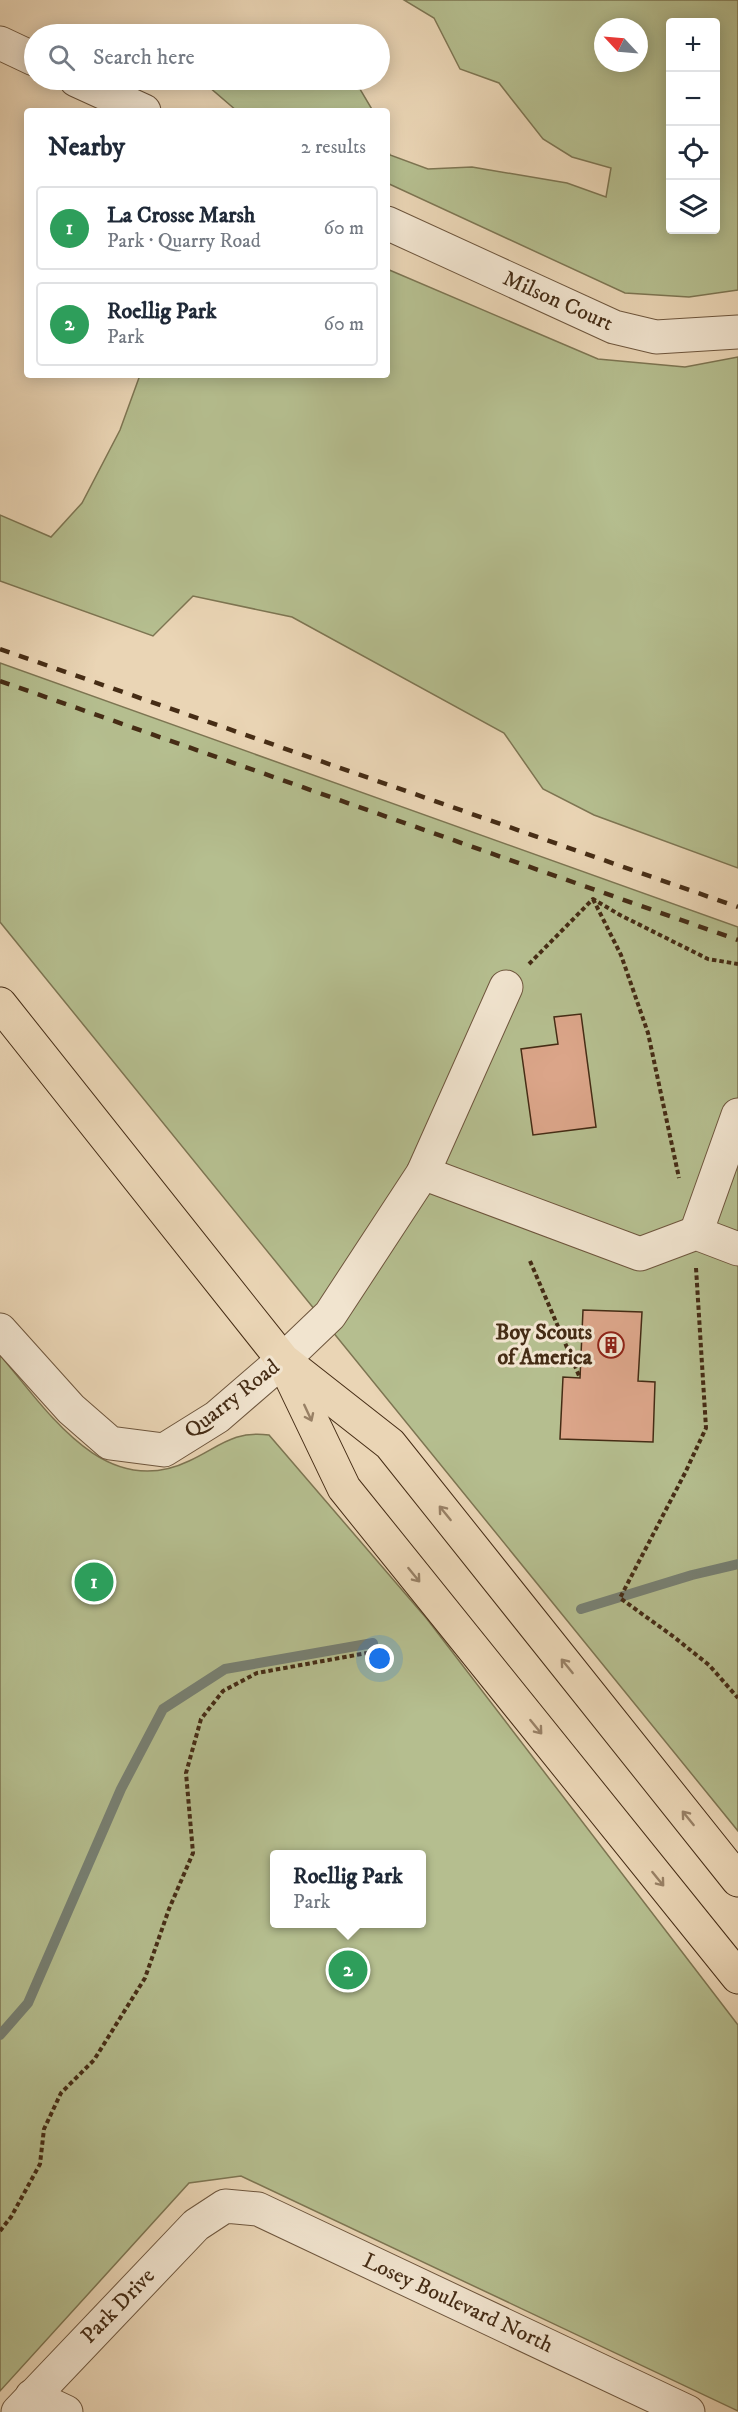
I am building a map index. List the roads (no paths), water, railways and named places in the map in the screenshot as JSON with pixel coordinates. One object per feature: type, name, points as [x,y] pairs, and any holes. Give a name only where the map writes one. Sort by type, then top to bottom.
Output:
[{"type":"main road","points":[[0,1004],[283,1360],[344,1488],[738,1977]]},
{"type":"main road","points":[[283,1360],[390,1444],[738,1880]]},
{"type":"street","points":[[0,43],[24,54]]},
{"type":"street","points":[[98,90],[137,108]]},
{"type":"street","name":"Milson Court","points":[[390,225],[614,327],[656,337],[738,332]]},
{"type":"street","name":"Quarry Road","points":[[0,1329],[71,1409],[110,1443],[164,1450],[217,1416],[283,1360],[330,1315],[423,1173],[506,987]]},
{"type":"street","points":[[693,1234],[738,1115]]},
{"type":"street","points":[[423,1173],[640,1254],[693,1234],[738,1249]]},
{"type":"street","name":"Park Drive","points":[[25,2404],[196,2225],[225,2206]]},
{"type":"street","name":"Losey Boulevard North","points":[[225,2206],[258,2209],[688,2412]]},
{"type":"street","points":[[25,2404],[66,2412]]},
{"type":"waterway","points":[[581,1609],[692,1575],[738,1564]]},
{"type":"waterway","points":[[0,2035],[28,2003],[121,1789],[163,1709],[225,1669],[373,1643]]},
{"type":"railway","points":[[0,649],[738,907]]},
{"type":"railway","points":[[0,681],[738,940]]},
{"type":"place","name":"Boy Scouts of America","points":[[611,1345]]},
{"type":"place","name":"La Crosse Marsh","points":[[94,1582]]},
{"type":"place","name":"Roellig Park","points":[[348,1970]]}]
